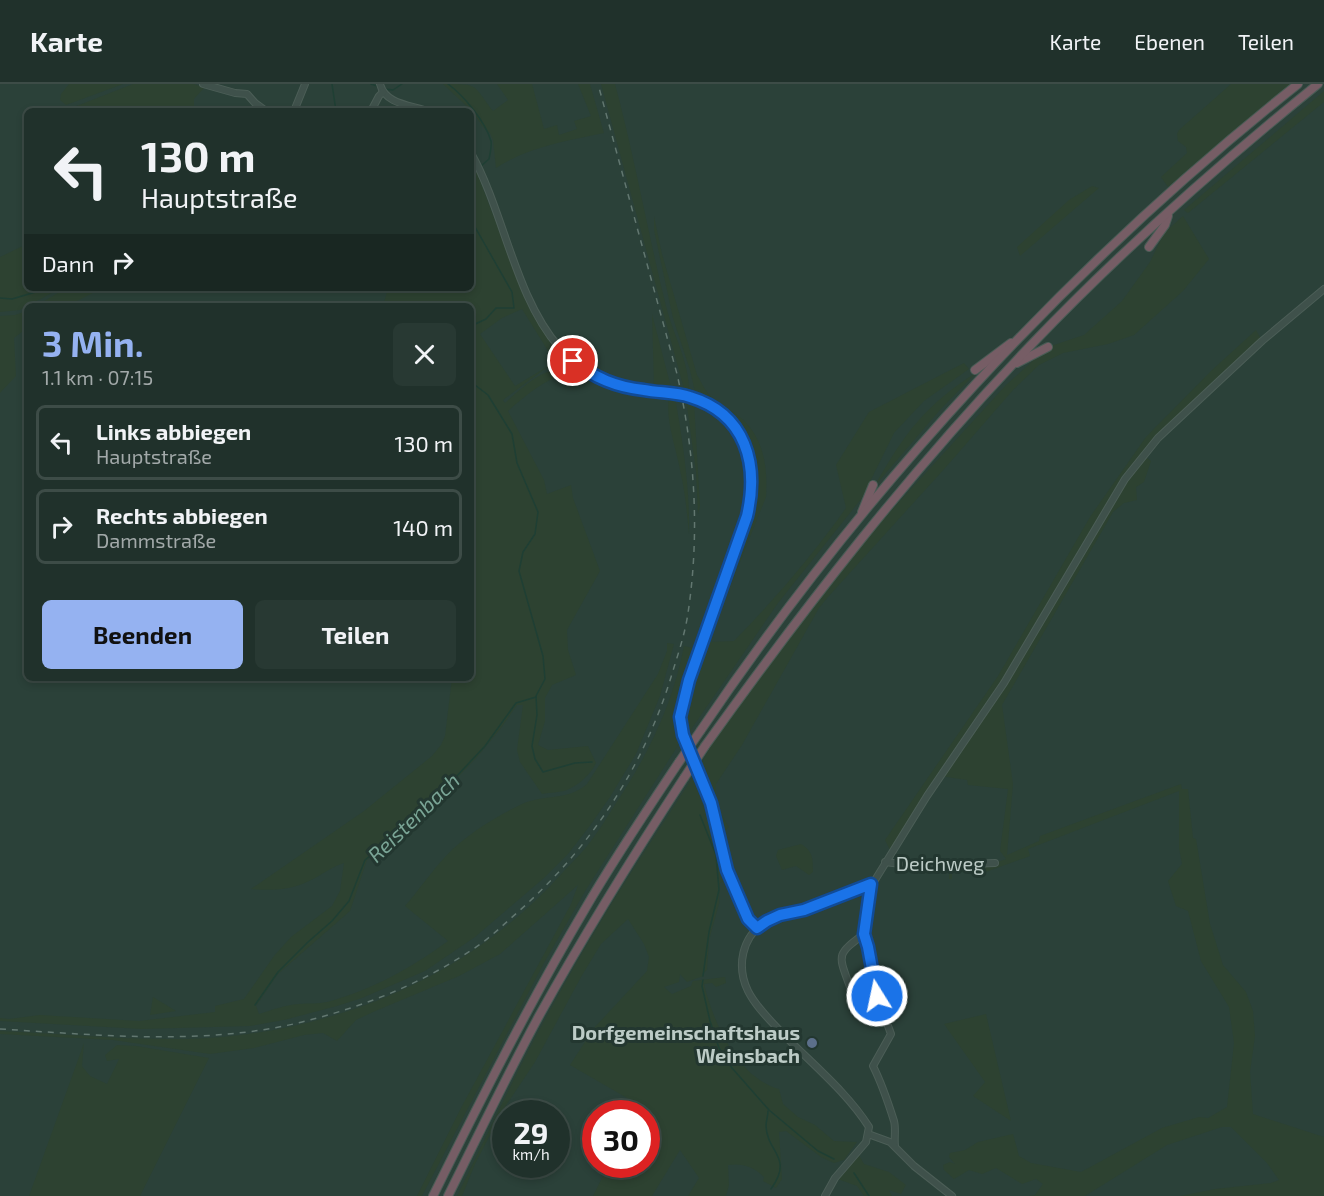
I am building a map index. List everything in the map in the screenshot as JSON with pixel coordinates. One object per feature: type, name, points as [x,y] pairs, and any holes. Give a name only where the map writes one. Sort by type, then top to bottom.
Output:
[{"type":"highway","points":[[433,1196],[521,1023],[609,870],[679,762],[768,635],[860,518],[926,440],[1019,338],[1165,198],[1298,84]]},
{"type":"highway","points":[[448,1196],[490,1111],[563,974],[627,866],[705,746],[790,629],[882,513],[1012,365],[1169,212],[1318,84]]},
{"type":"highway","points":[[1149,247],[1165,225],[1169,212]]},
{"type":"highway","points":[[975,370],[1019,338]]},
{"type":"highway","points":[[1012,365],[1048,347]]},
{"type":"highway","points":[[860,518],[873,484]]},
{"type":"street","points":[[203,84],[247,94],[261,108]]},
{"type":"street","points":[[295,108],[305,84]]},
{"type":"street","points":[[380,84],[383,92],[394,101],[417,108]]},
{"type":"street","points":[[372,108],[383,92]]},
{"type":"street","points":[[474,158],[538,317],[561,350],[591,375],[631,388],[687,396],[711,405],[729,421],[744,443],[752,465],[751,499],[689,680],[681,709],[681,724],[683,735],[711,803],[727,870],[748,919],[757,928]]},
{"type":"street","points":[[895,1146],[894,1123],[885,1090],[873,1066],[891,1034],[877,996],[864,934],[871,884],[927,796],[1004,683],[1108,507],[1132,471],[1158,438],[1201,397],[1324,289]]},
{"type":"street","name":"Deichweg","points":[[885,862],[917,866],[996,863]]},
{"type":"street","points":[[825,1196],[836,1178],[866,1142],[869,1127],[837,1089],[768,1019],[748,991],[744,980],[742,958],[749,938],[767,921],[780,915],[804,910],[871,884]]},
{"type":"street","points":[[850,987],[841,957],[842,951],[864,934]]},
{"type":"street","points":[[868,1134],[881,1137],[895,1146],[914,1166],[952,1196]]},
{"type":"green space","points":[[69,84],[123,84],[66,105],[60,100],[61,94]]},
{"type":"green space","points":[[133,84],[194,84],[204,88],[194,99],[194,108],[72,108]]},
{"type":"green space","points":[[443,84],[463,84],[474,87],[493,111],[508,100],[497,84],[532,84],[544,129],[557,125],[559,135],[577,129],[574,121],[591,116],[578,84],[590,84],[604,133],[534,150],[496,168],[490,133],[474,114],[474,108],[469,108]]},
{"type":"green space","points":[[601,84],[615,84],[666,306],[684,358],[689,390],[684,389]]},
{"type":"green space","points":[[1231,84],[1291,84],[1168,187],[1161,177],[1187,153],[1186,147],[1178,141],[1179,130]]},
{"type":"green space","points":[[1324,91],[1324,102],[1188,213],[1184,210]]},
{"type":"green space","points":[[477,173],[526,301],[551,343],[569,361],[565,365],[546,368],[503,400],[505,403],[525,386],[547,372],[565,369],[566,373],[535,389],[508,411],[544,480],[547,494],[571,485],[573,498],[600,571],[567,630],[568,650],[576,675],[552,685],[545,698],[545,721],[538,745],[548,750],[588,746],[596,763],[588,775],[571,788],[561,792],[542,794],[520,762],[517,750],[523,705],[517,705],[478,756],[426,811],[367,860],[350,911],[278,974],[256,1006],[259,1014],[289,1005],[327,1002],[360,991],[405,969],[448,941],[405,906],[446,856],[482,827],[522,804],[572,793],[587,784],[658,674],[667,651],[667,643],[674,644],[660,696],[636,754],[589,827],[568,854],[544,878],[475,937],[425,971],[362,998],[284,1020],[250,1026],[142,1029],[0,1021],[0,1018],[40,1015],[139,1021],[215,1012],[215,1006],[244,999],[274,956],[291,937],[332,906],[340,891],[344,863],[309,881],[288,888],[251,889],[364,811],[432,756],[441,745],[445,736],[452,681],[474,681],[474,303],[384,303],[387,291],[474,291],[474,174]],"holes":[[[522,309],[555,362],[515,386],[480,334],[502,318]]]},
{"type":"green space","points":[[1092,186],[1099,188],[1020,256],[1017,247],[1069,200]]},
{"type":"green space","points":[[654,216],[662,254],[697,375],[710,396],[749,426],[760,444],[765,465],[766,497],[708,642],[734,641],[793,577],[846,508],[836,465],[869,412],[964,363],[969,369],[924,401],[894,433],[862,498],[778,603],[688,734],[684,713],[690,688],[749,521],[756,479],[755,464],[750,448],[731,419],[719,407],[696,396],[673,318],[654,230]]},
{"type":"green space","points":[[1183,216],[1209,259],[1183,291],[1134,335],[1108,344],[1063,353],[1039,365],[1013,390],[819,608],[742,745],[716,784],[716,798],[721,814],[729,827],[724,832],[700,765],[712,744],[780,649],[861,545],[1006,385],[1048,347],[1084,335],[1122,301],[1150,262],[1164,233]]},
{"type":"green space","points":[[24,245],[24,291],[55,291],[33,303],[24,303],[24,308],[20,310],[0,312],[0,257]]},
{"type":"green space","points":[[61,291],[97,291],[73,303],[41,303]]},
{"type":"green space","points":[[24,312],[24,330],[14,338],[16,376],[0,393],[0,316]]},
{"type":"green space","points":[[652,314],[672,391],[610,378],[654,385]]},
{"type":"green space","points":[[549,330],[566,349],[586,366],[610,378],[602,375],[587,367],[574,358]]},
{"type":"green space","points":[[1256,330],[1262,341],[1209,389],[1145,456],[1151,461],[1144,482],[1136,487],[1137,500],[1124,503],[1113,512],[1002,705],[1013,784],[1007,855],[1039,841],[1040,836],[1181,784],[1182,789],[1188,789],[1193,838],[1196,839],[1210,924],[1223,965],[1246,992],[1253,1011],[1255,1036],[1250,1072],[1253,1114],[1324,1137],[1324,1196],[1180,1196],[1279,1180],[1267,1163],[1231,1127],[1222,1127],[1167,1145],[1085,1196],[1029,1196],[1035,1195],[1043,1184],[1036,1179],[1022,1184],[996,1168],[982,1174],[969,1170],[954,1179],[944,1170],[943,1165],[950,1162],[955,1164],[949,1157],[950,1153],[965,1150],[978,1142],[1013,1134],[1019,1156],[1031,1163],[1081,1172],[1162,1128],[1199,1117],[1208,1118],[1227,1107],[1234,1043],[1229,1007],[1201,961],[1188,911],[1176,906],[1168,881],[1182,864],[1179,848],[1179,791],[1028,849],[1030,856],[980,874],[952,870],[952,879],[949,879],[949,865],[995,863],[1006,859],[1000,851],[1008,789],[968,785],[967,780],[940,776],[891,852],[885,840],[998,676],[1090,517],[1146,437],[1211,371]]},
{"type":"green space","points":[[977,372],[940,410],[874,487],[895,451],[917,422],[943,396]]},
{"type":"green space","points":[[669,396],[675,397],[683,448],[689,534],[683,486],[670,424]]},
{"type":"green space","points":[[686,399],[694,402],[700,506],[698,514],[696,472]]},
{"type":"green space","points":[[684,646],[698,649],[679,701],[676,719],[679,744],[587,888],[544,963],[422,1196],[417,1196],[461,1108],[571,904],[578,885],[500,954],[459,976],[356,1020],[337,1041],[323,1033],[304,1035],[254,1048],[210,1054],[113,1040],[0,1034],[0,1031],[180,1039],[240,1035],[286,1028],[375,1002],[457,961],[495,935],[531,905],[581,853],[594,836],[628,785],[649,748],[666,709]]},
{"type":"green space","points":[[693,777],[705,812],[710,814],[728,879],[720,883],[719,904],[709,940],[707,970],[702,974],[703,976],[687,982],[680,974],[679,982],[664,987],[672,994],[691,986],[693,981],[725,977],[726,983],[716,987],[712,983],[704,984],[714,1015],[730,1047],[751,1073],[764,1083],[779,1089],[783,1104],[798,1117],[815,1125],[834,1141],[857,1142],[844,1160],[834,1163],[821,1157],[786,1131],[779,1132],[782,1179],[776,1188],[763,1181],[764,1177],[760,1173],[743,1165],[733,1164],[728,1165],[729,1185],[726,1196],[688,1196],[699,1178],[680,1150],[652,1196],[593,1196],[602,1178],[660,1178],[660,1100],[630,1100],[570,1065],[594,1028],[647,971],[649,957],[644,944],[628,919],[601,944],[535,1062],[510,1100],[504,1100],[554,1003],[614,901]]},
{"type":"green space","points":[[801,844],[812,856],[813,872],[809,875],[796,866],[782,870],[776,856],[778,850]]},
{"type":"green space","points":[[153,997],[176,1011],[150,1015]]},
{"type":"green space","points":[[986,1014],[1011,1121],[973,1096],[985,1082],[944,1024]]},
{"type":"green space","points":[[84,1043],[82,1066],[90,1076],[107,1084],[119,1059],[107,1061],[105,1055],[117,1045],[209,1058],[140,1196],[29,1196]]},
{"type":"green space","points":[[492,1124],[492,1131],[462,1196],[457,1196]]},
{"type":"green space","points":[[857,1152],[864,1164],[889,1172],[906,1185],[901,1194],[889,1190],[892,1196],[864,1196],[857,1186],[835,1178]]},
{"type":"waterway","points":[[332,84],[336,108]]},
{"type":"waterway","points":[[371,84],[377,86]]},
{"type":"waterway","points":[[384,89],[393,90],[402,84]]},
{"type":"waterway","points":[[448,84],[471,108]]},
{"type":"waterway","points":[[474,111],[484,125],[491,143],[489,159],[481,166]]},
{"type":"waterway","points":[[474,172],[477,169]]},
{"type":"waterway","points":[[474,225],[512,292],[514,308],[496,308],[486,319],[474,325]]},
{"type":"waterway","points":[[0,298],[12,299],[39,291]]},
{"type":"waterway","points":[[474,378],[475,385],[488,395],[512,434],[517,463],[538,512],[535,534],[523,552],[519,571],[543,656],[545,679],[536,696],[537,715],[532,746],[535,759],[543,772],[575,763],[592,762]]},
{"type":"waterway","name":"Reistenbach","points":[[255,1005],[278,972],[332,921],[349,901],[365,860],[425,810],[485,746],[516,703],[536,697]]},
{"type":"waterway","points":[[700,815],[716,855],[719,890],[709,932],[703,976]]},
{"type":"waterway","points":[[703,980],[702,986],[710,1021],[719,1048],[732,1068],[769,1110],[818,1151],[834,1159]]},
{"type":"waterway","points":[[768,1111],[767,1135],[780,1162],[780,1169],[771,1189]]},
{"type":"waterway","points":[[854,1173],[869,1196]]},
{"type":"railway","points":[[0,1029],[152,1037],[228,1034],[302,1022],[368,1002],[431,974],[489,937],[545,886],[569,860],[612,803],[646,741],[679,651],[687,621],[692,583],[695,523],[692,463],[677,374],[598,84]]},
{"type":"place","name":"Dorfgemeinschaftshaus Weinsbach","points":[[812,1043]]},
{"type":"route","points":[[573,361],[591,375],[617,384],[646,391],[692,397],[711,405],[729,421],[744,443],[752,465],[752,493],[747,516],[689,680],[680,717],[683,735],[711,803],[727,870],[748,919],[757,928],[780,915],[804,910],[871,884],[864,934],[877,996]]}]
